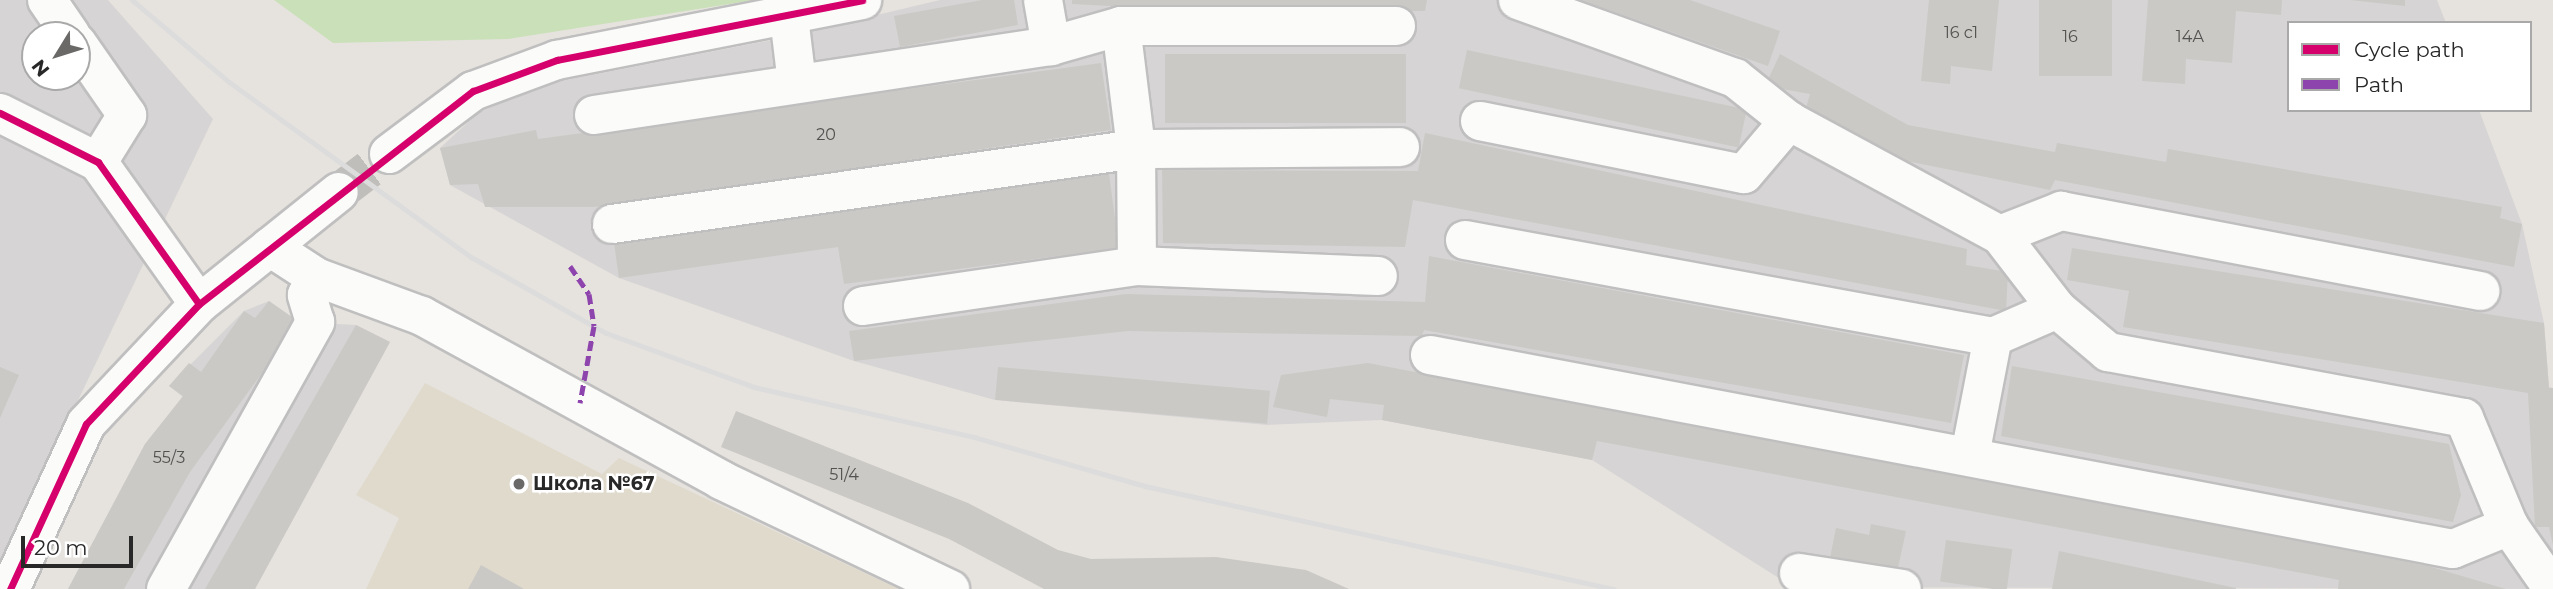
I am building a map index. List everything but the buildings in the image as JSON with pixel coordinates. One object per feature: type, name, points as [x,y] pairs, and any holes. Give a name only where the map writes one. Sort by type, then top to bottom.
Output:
[{"type":"street","points":[[47,0],[61,21]]},
{"type":"street","points":[[389,154],[473,91],[557,60],[789,17],[862,0]]},
{"type":"street","points":[[1044,0],[1051,46]]},
{"type":"street","points":[[1518,0],[1735,78],[1789,121],[2000,235],[2057,309],[2108,352],[2464,418],[2509,526],[2553,589]]},
{"type":"street","points":[[789,17],[797,83]]},
{"type":"street","points":[[1121,26],[1136,149],[1137,266]]},
{"type":"street","points":[[594,115],[1051,46],[1121,26],[1396,26]]},
{"type":"street","points":[[91,63],[127,115],[98,162]]},
{"type":"street","points":[[0,113],[98,162],[199,304]]},
{"type":"street","points":[[1480,121],[1744,174],[1789,121]]},
{"type":"street","points":[[612,224],[1136,149],[1400,147]]},
{"type":"street","points":[[10,589],[86,424],[199,304],[339,192]]},
{"type":"street","points":[[2000,235],[2061,211],[2480,291]]},
{"type":"street","points":[[1465,240],[1993,337],[2057,309]]},
{"type":"street","points":[[270,247],[316,277],[422,316],[721,480],[950,589]]},
{"type":"street","points":[[863,306],[1137,266],[1378,276]]},
{"type":"street","points":[[166,589],[315,322],[307,295],[316,277]]},
{"type":"street","points":[[1970,455],[1993,337]]},
{"type":"street","points":[[1430,355],[1970,455],[2453,549],[2509,526]]},
{"type":"street","points":[[1798,573],[1902,589]]},
{"type":"shaded area","points":[[0,0],[108,0],[213,119],[0,563]]},
{"type":"shaded area","points":[[940,0],[2437,0],[2445,21],[2287,21],[2287,112],[2480,112],[2522,224],[2544,323],[2549,387],[2553,388],[2553,589],[1793,587],[1592,460],[1382,420],[1267,425],[995,400],[854,361],[619,278],[450,185],[440,148],[477,114],[530,87],[772,40]]},
{"type":"shaded area","points":[[269,301],[299,322],[356,325],[390,342],[255,589],[68,589],[145,444],[183,397],[169,386],[244,311]]},
{"type":"shaded area","name":"Школа №67","points":[[425,383],[602,474],[619,458],[899,589],[366,589],[399,518],[356,495]]},
{"type":"green space","points":[[274,0],[755,0],[508,39],[333,43]]},
{"type":"tunnel","points":[[339,192],[389,154]]},
{"type":"railway","points":[[132,0],[229,82],[471,257],[606,333],[754,387],[974,437],[1145,486],[1614,589]]},
{"type":"marked path","points":[[570,266],[589,294],[594,326],[580,403]]},
{"type":"cycle path","points":[[199,304],[473,91],[557,60],[862,0]]},
{"type":"cycle path","points":[[0,113],[98,162],[199,304],[86,424],[10,589]]},
{"type":"place","name":"Школа №67","points":[[519,484]]}]
